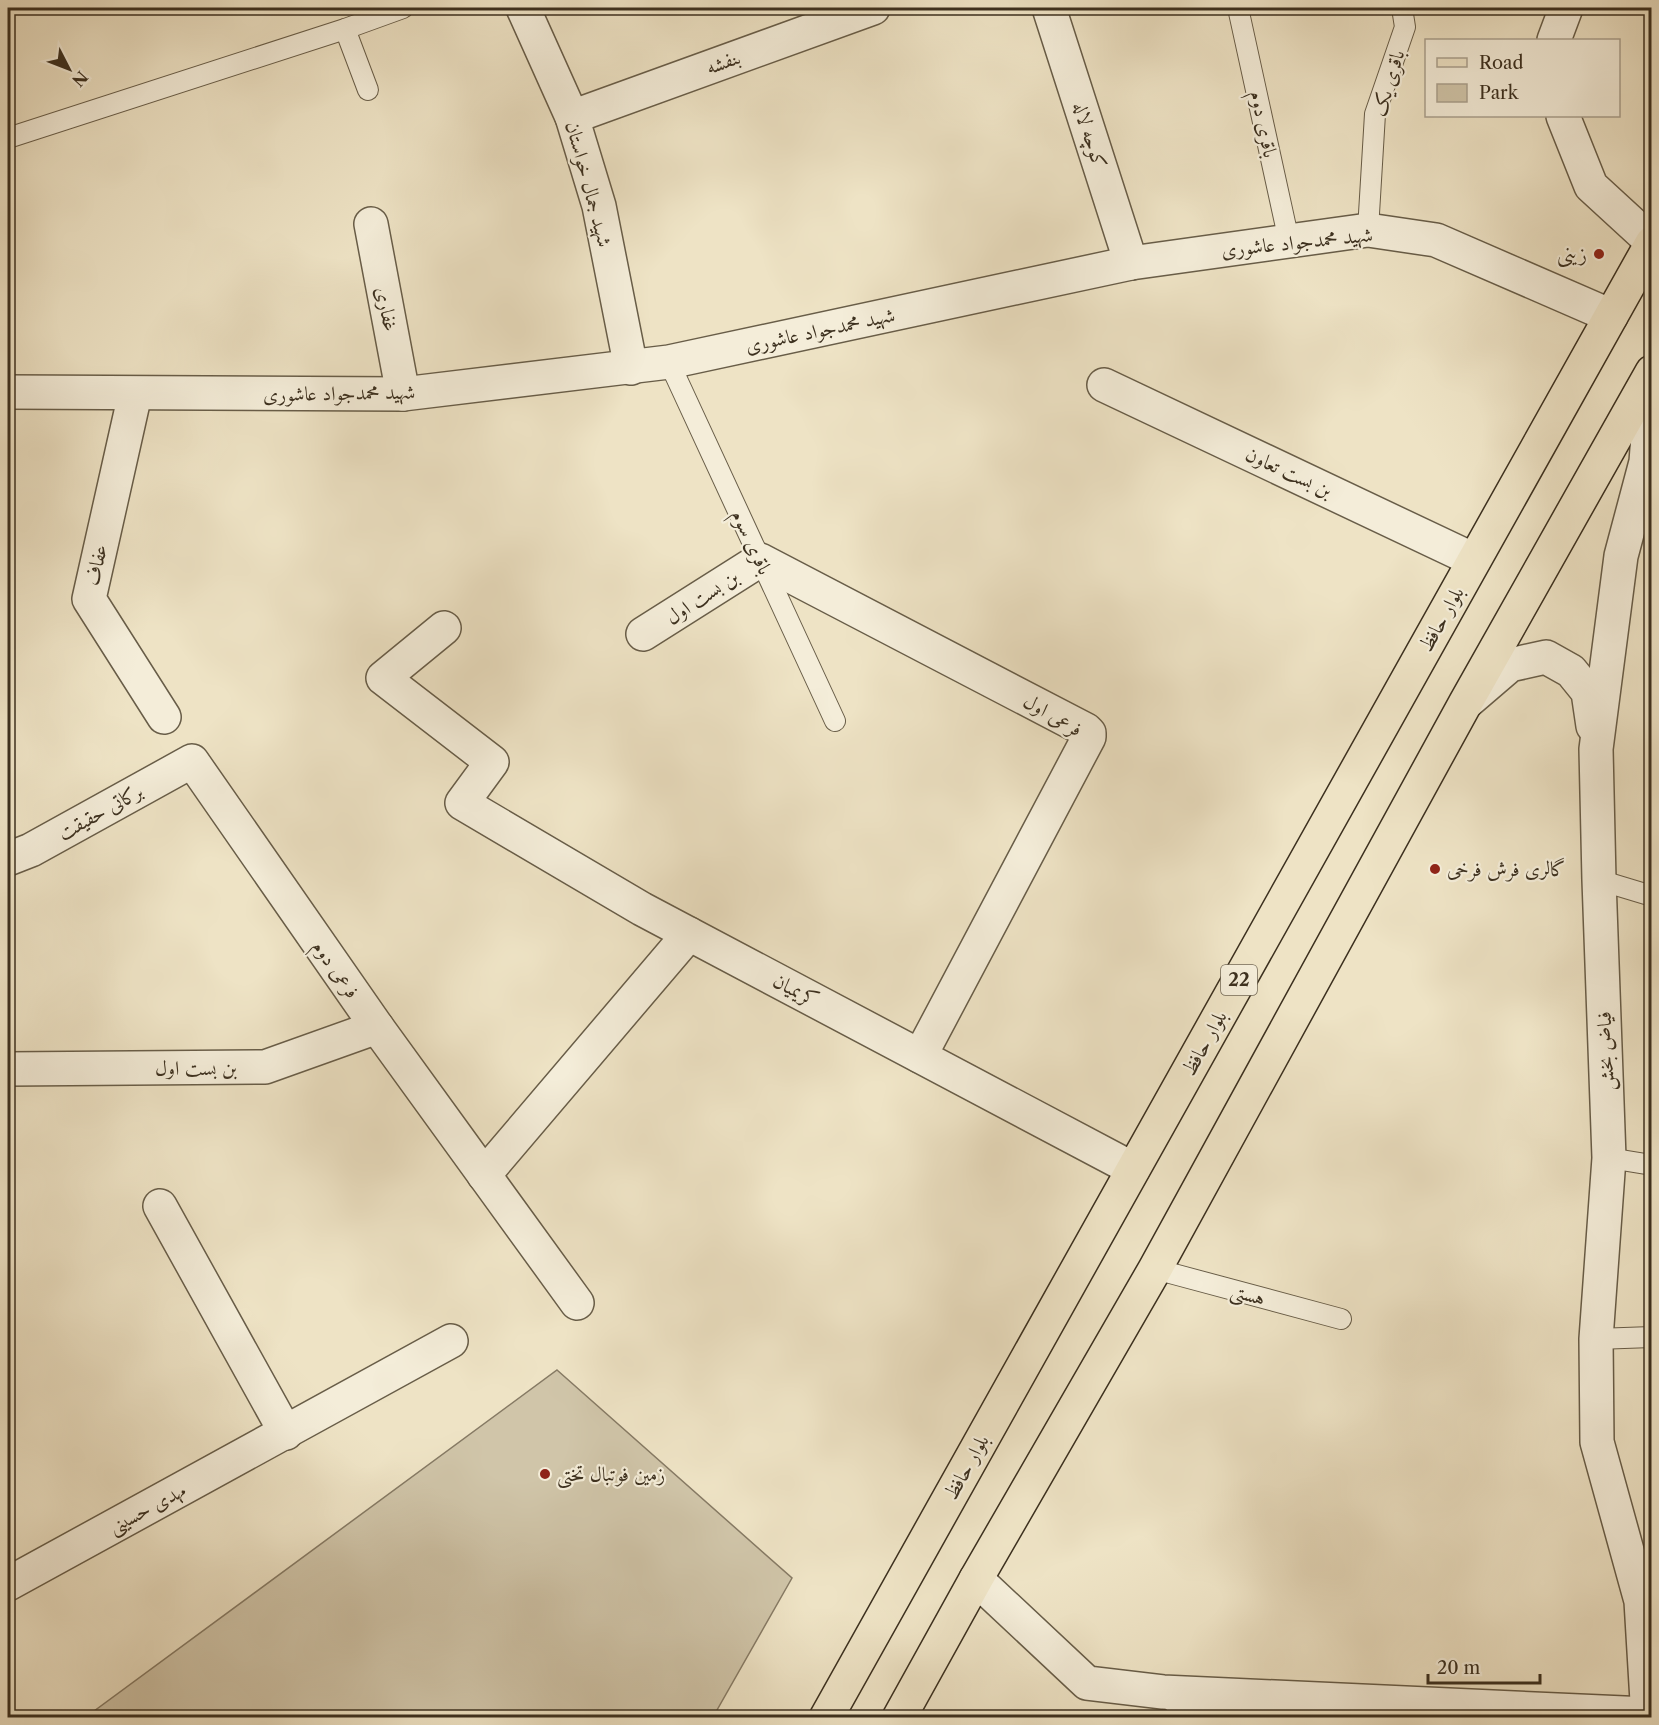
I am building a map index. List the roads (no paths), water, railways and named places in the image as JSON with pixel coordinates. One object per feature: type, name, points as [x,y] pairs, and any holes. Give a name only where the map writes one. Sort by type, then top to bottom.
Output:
[{"type":"main road","name":"بلوار حافظ","points":[[826,1718],[1652,242]]},
{"type":"main road","points":[[899,1718],[976,1579],[1155,1269],[1466,702],[1652,372]]},
{"type":"street","name":"شهید جمال خواستان","points":[[523,8],[572,117],[599,206],[631,368]]},
{"type":"street","name":"بنفشه","points":[[572,117],[873,8]]},
{"type":"street","name":"کوچه لاله","points":[[1049,8],[1131,263]]},
{"type":"street","points":[[1554,39],[1566,8]]},
{"type":"street","points":[[1563,117],[1591,186],[1652,242]]},
{"type":"street","name":"غفاری","points":[[371,224],[403,394]]},
{"type":"street","name":"شهید محمدجواد عاشوری","points":[[8,392],[403,394],[631,368],[669,362],[1131,263],[1368,230],[1436,240],[1611,316]]},
{"type":"street","name":"فیاض بخش","points":[[1648,1716],[1646,1600],[1598,1442],[1596,1339],[1609,1158],[1596,749],[1621,556],[1649,463],[1652,382]]},
{"type":"street","name":"بن‌ بست تعاون","points":[[1104,385],[1474,560]]},
{"type":"street","name":"عفاف","points":[[135,394],[89,599],[164,717]]},
{"type":"street","name":"بن بست اول","points":[[643,634],[760,560]]},
{"type":"street","name":"فرعی اول","points":[[760,560],[1089,733],[1089,737],[920,1056]]},
{"type":"street","name":"کریمیان","points":[[444,628],[383,678],[492,762],[462,803],[642,909],[1133,1169]]},
{"type":"street","points":[[1466,702],[1510,665],[1546,657],[1571,671],[1588,692],[1596,749]]},
{"type":"street","name":"برکاتی حقیقت","points":[[8,859],[31,850],[192,761]]},
{"type":"street","name":"فرعی دوم","points":[[192,761],[377,1027],[577,1303]]},
{"type":"street","points":[[484,1174],[689,934]]},
{"type":"street","name":"بن بست اول","points":[[8,1069],[265,1067],[377,1027]]},
{"type":"street","points":[[160,1206],[286,1433]]},
{"type":"street","name":"مهدی حسینی","points":[[8,1584],[451,1341]]},
{"type":"street","points":[[976,1579],[1087,1683],[1163,1692],[1648,1716]]},
{"type":"lane","points":[[8,138],[345,29],[403,8]]},
{"type":"lane","name":"باقری دوم","points":[[1238,8],[1289,241]]},
{"type":"lane","name":"باقری یک","points":[[1368,230],[1375,114],[1405,27],[1402,8]]},
{"type":"lane","points":[[345,29],[368,90]]},
{"type":"lane","name":"باقری سوم","points":[[669,362],[835,721]]},
{"type":"lane","points":[[1599,880],[1652,896]]},
{"type":"lane","points":[[1609,1158],[1652,1165]]},
{"type":"lane","name":"هستی","points":[[1155,1269],[1341,1319]]},
{"type":"lane","points":[[1596,1339],[1652,1337]]},
{"type":"lane","points":[[1163,1692],[1190,1718]]},
{"type":"place","name":"زینی","points":[[1599,254]]},
{"type":"place","name":"گالری فرش فرخی","points":[[1435,869]]},
{"type":"place","name":"زمین فوتبال تختی","points":[[545,1474]]}]
